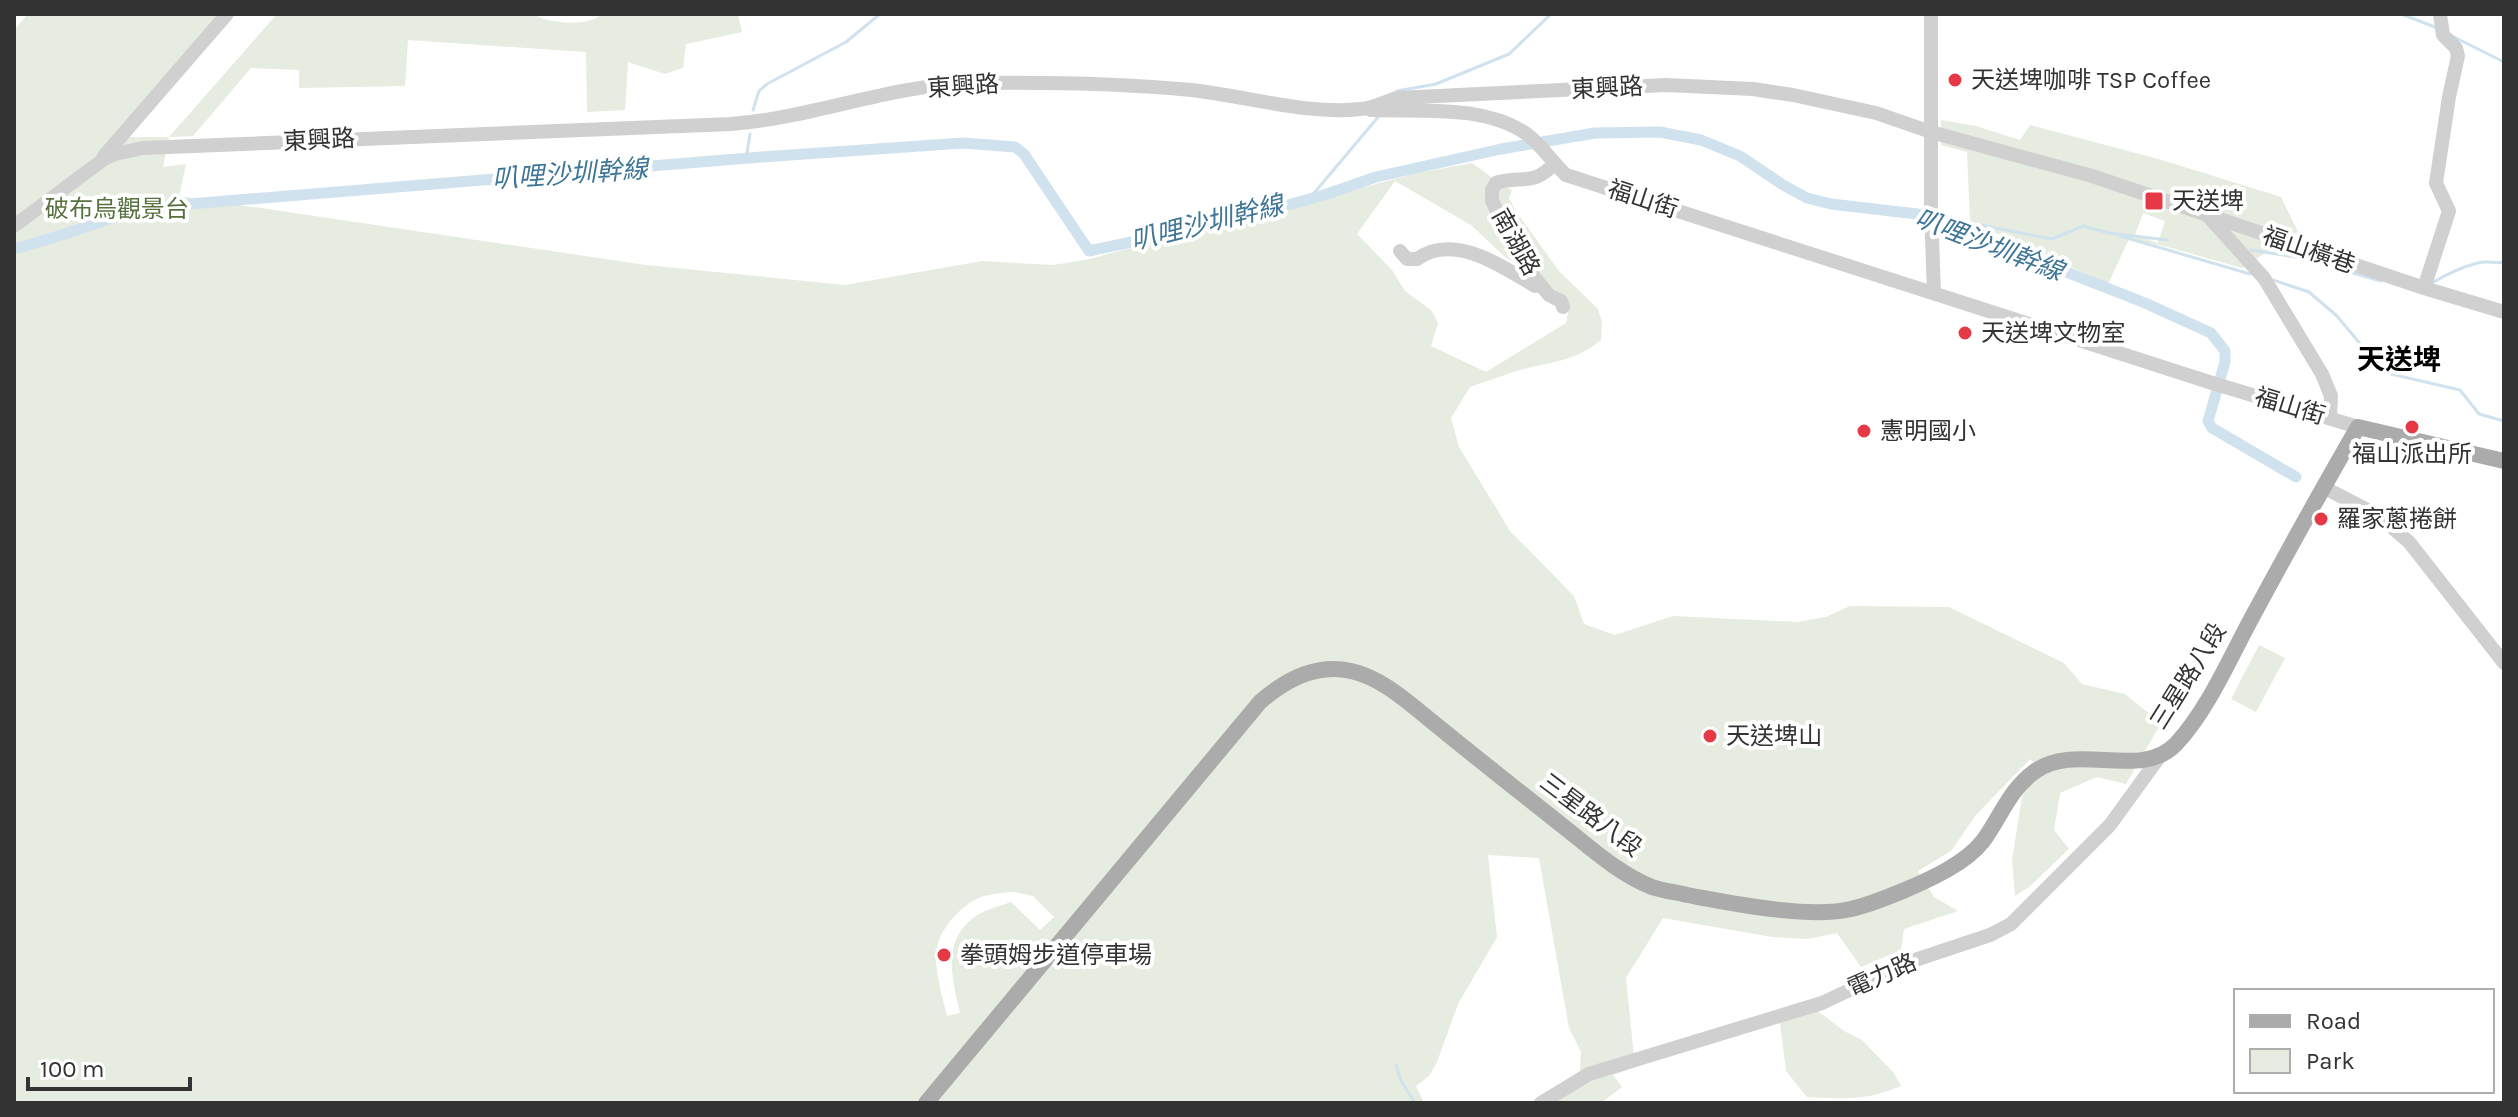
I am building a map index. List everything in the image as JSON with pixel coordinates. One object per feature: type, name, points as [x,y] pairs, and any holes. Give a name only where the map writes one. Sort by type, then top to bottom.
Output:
[{"type":"main road","points":[[2358,427],[2504,461]]},
{"type":"main road","name":"三星路八段","points":[[926,1103],[1260,702],[1277,687],[1304,673],[1327,669],[1348,670],[1372,678],[1613,865],[1654,888],[1800,911],[1849,910],[1908,889],[1961,861],[1982,842],[2008,800],[2029,775],[2046,764],[2062,759],[2129,761],[2160,756],[2176,744],[2200,710],[2358,427]]},
{"type":"street","points":[[100,161],[227,14]]},
{"type":"street","points":[[1931,14],[1934,292]]},
{"type":"street","points":[[2424,288],[2449,211],[2436,183],[2458,56],[2456,48],[2443,35],[2440,14]]},
{"type":"street","name":"東興路","points":[[14,226],[100,161],[143,148],[761,122],[907,91],[968,83],[1187,90],[1320,109],[1363,109],[1396,98],[1700,85],[1793,95],[1876,113],[1931,132]]},
{"type":"street","name":"福山街","points":[[1363,109],[1479,116],[1512,125],[1542,147],[1566,175],[2358,427]]},
{"type":"street","name":"福山橫巷","points":[[1931,132],[2092,176],[2504,312]]},
{"type":"street","name":"南湖路","points":[[1554,164],[1546,173],[1529,181],[1506,179],[1496,183],[1492,201],[1527,269],[1549,295],[1561,301],[1563,307]]},
{"type":"street","points":[[2208,216],[2264,278],[2322,374],[2331,396],[2330,418]]},
{"type":"street","points":[[2239,250],[2260,233]]},
{"type":"street","points":[[1400,251],[1407,259],[1417,259],[1438,249],[1461,251],[1495,261],[1549,295]]},
{"type":"street","points":[[2323,487],[2379,516],[2409,542],[2504,663]]},
{"type":"street","name":"電力路","points":[[1541,1103],[1589,1074],[1822,1003],[1909,962],[1990,935],[2011,924],[2110,825],[2160,756]]},
{"type":"green space","name":"破布烏觀景台","points":[[28,14],[229,14],[117,137],[169,137],[163,167],[186,164],[179,196],[646,265],[845,285],[982,261],[1053,265],[1085,260],[1418,173],[1472,163],[1512,190],[1509,198],[1515,210],[1559,271],[1598,309],[1602,322],[1601,340],[1582,352],[1470,387],[1451,418],[1459,447],[1510,531],[1574,596],[1584,624],[1615,635],[1673,616],[1797,622],[1826,617],[1850,606],[1949,607],[2064,663],[2082,684],[2125,694],[2161,723],[2126,784],[2097,777],[2060,793],[2054,830],[2069,849],[2029,887],[2015,896],[2012,860],[2022,797],[2040,768],[2030,759],[1976,815],[1951,851],[1918,871],[1934,897],[1958,911],[1904,929],[1901,950],[1861,967],[1837,933],[1807,939],[1772,937],[1663,918],[1626,978],[1635,1067],[1613,1075],[1622,1087],[1601,1103],[1530,1103],[1580,1071],[1581,1052],[1569,1028],[1539,858],[1488,855],[1497,937],[1458,1004],[1437,1062],[1429,1076],[1416,1086],[1424,1103],[14,1103],[14,30]],"holes":[[[1395,181],[1471,225],[1505,257],[1557,291],[1569,307],[1566,323],[1486,372],[1431,346],[1438,323],[1431,310],[1405,291],[1392,270],[1357,234]],[[1015,892],[1033,896],[1054,917],[1040,930],[1011,902],[980,914],[965,926],[953,948],[952,960],[960,1013],[947,1016],[936,961],[942,935],[958,912],[978,898]]]},
{"type":"green space","points":[[277,14],[533,14],[568,23],[588,21],[602,14],[738,14],[742,32],[686,44],[683,68],[665,74],[628,62],[625,110],[587,112],[586,52],[408,40],[405,86],[299,88],[299,70],[251,68],[193,136],[169,137]]},
{"type":"green space","points":[[1941,120],[1976,126],[2020,140],[2030,125],[2162,160],[2281,197],[2298,232],[2242,268],[2129,239],[2108,284],[1970,221],[1967,152],[1941,145]],"holes":[[[2143,213],[2165,221],[2158,243],[2135,235]]]},
{"type":"green space","points":[[2259,645],[2285,658],[2256,712],[2231,699]]},
{"type":"green space","points":[[1818,1011],[1862,1040],[1893,1072],[1901,1086],[1855,1098],[1807,1097],[1786,1071],[1780,1023]]},
{"type":"waterway","points":[[753,110],[759,91],[767,84],[846,42],[880,14]]},
{"type":"waterway","points":[[1395,94],[1397,91],[1436,84],[1509,54],[1551,14]]},
{"type":"waterway","points":[[2401,14],[2435,27]]},
{"type":"waterway","points":[[2452,36],[2504,62]]},
{"type":"waterway","points":[[1309,199],[1379,116]]},
{"type":"waterway","name":"叭哩沙圳幹線","points":[[18,248],[141,208],[963,143],[1015,147],[1024,154],[1089,251],[1226,222],[1376,177],[1501,149],[1595,133],[1660,132],[1701,140],[1740,156],[1807,198],[1831,204],[1917,214],[2145,303],[2211,333],[2225,351],[2225,362],[2208,421],[2212,428],[2296,477]]},
{"type":"waterway","points":[[746,159],[750,134]]},
{"type":"waterway","points":[[1946,225],[1964,222],[2052,239],[2083,226],[2109,233],[2167,240]]},
{"type":"waterway","points":[[2120,236],[2250,274]]},
{"type":"waterway","points":[[2251,250],[2296,257],[2381,281]]},
{"type":"waterway","points":[[2430,284],[2472,265],[2504,262]]},
{"type":"waterway","points":[[2273,280],[2309,292],[2337,316],[2372,358],[2391,374],[2460,390],[2479,414],[2504,421]]},
{"type":"waterway","points":[[1396,1065],[1401,1081],[1415,1103]]},
{"type":"place","name":"天送埤咖啡 TSP Coffee","points":[[1955,80]]},
{"type":"place","name":"天送埤","points":[[2154,201]]},
{"type":"place","name":"天送埤文物室","points":[[1965,333]]},
{"type":"place","name":"福山派出所","points":[[2412,427]]},
{"type":"place","name":"憲明國小","points":[[1864,431]]},
{"type":"place","name":"羅家蔥捲餅","points":[[2321,519]]},
{"type":"place","name":"天送埤山","points":[[1710,736]]},
{"type":"place","name":"拳頭姆步道停車場","points":[[944,955]]},
{"type":"district","name":"天送埤","points":[[2399,359]]}]
